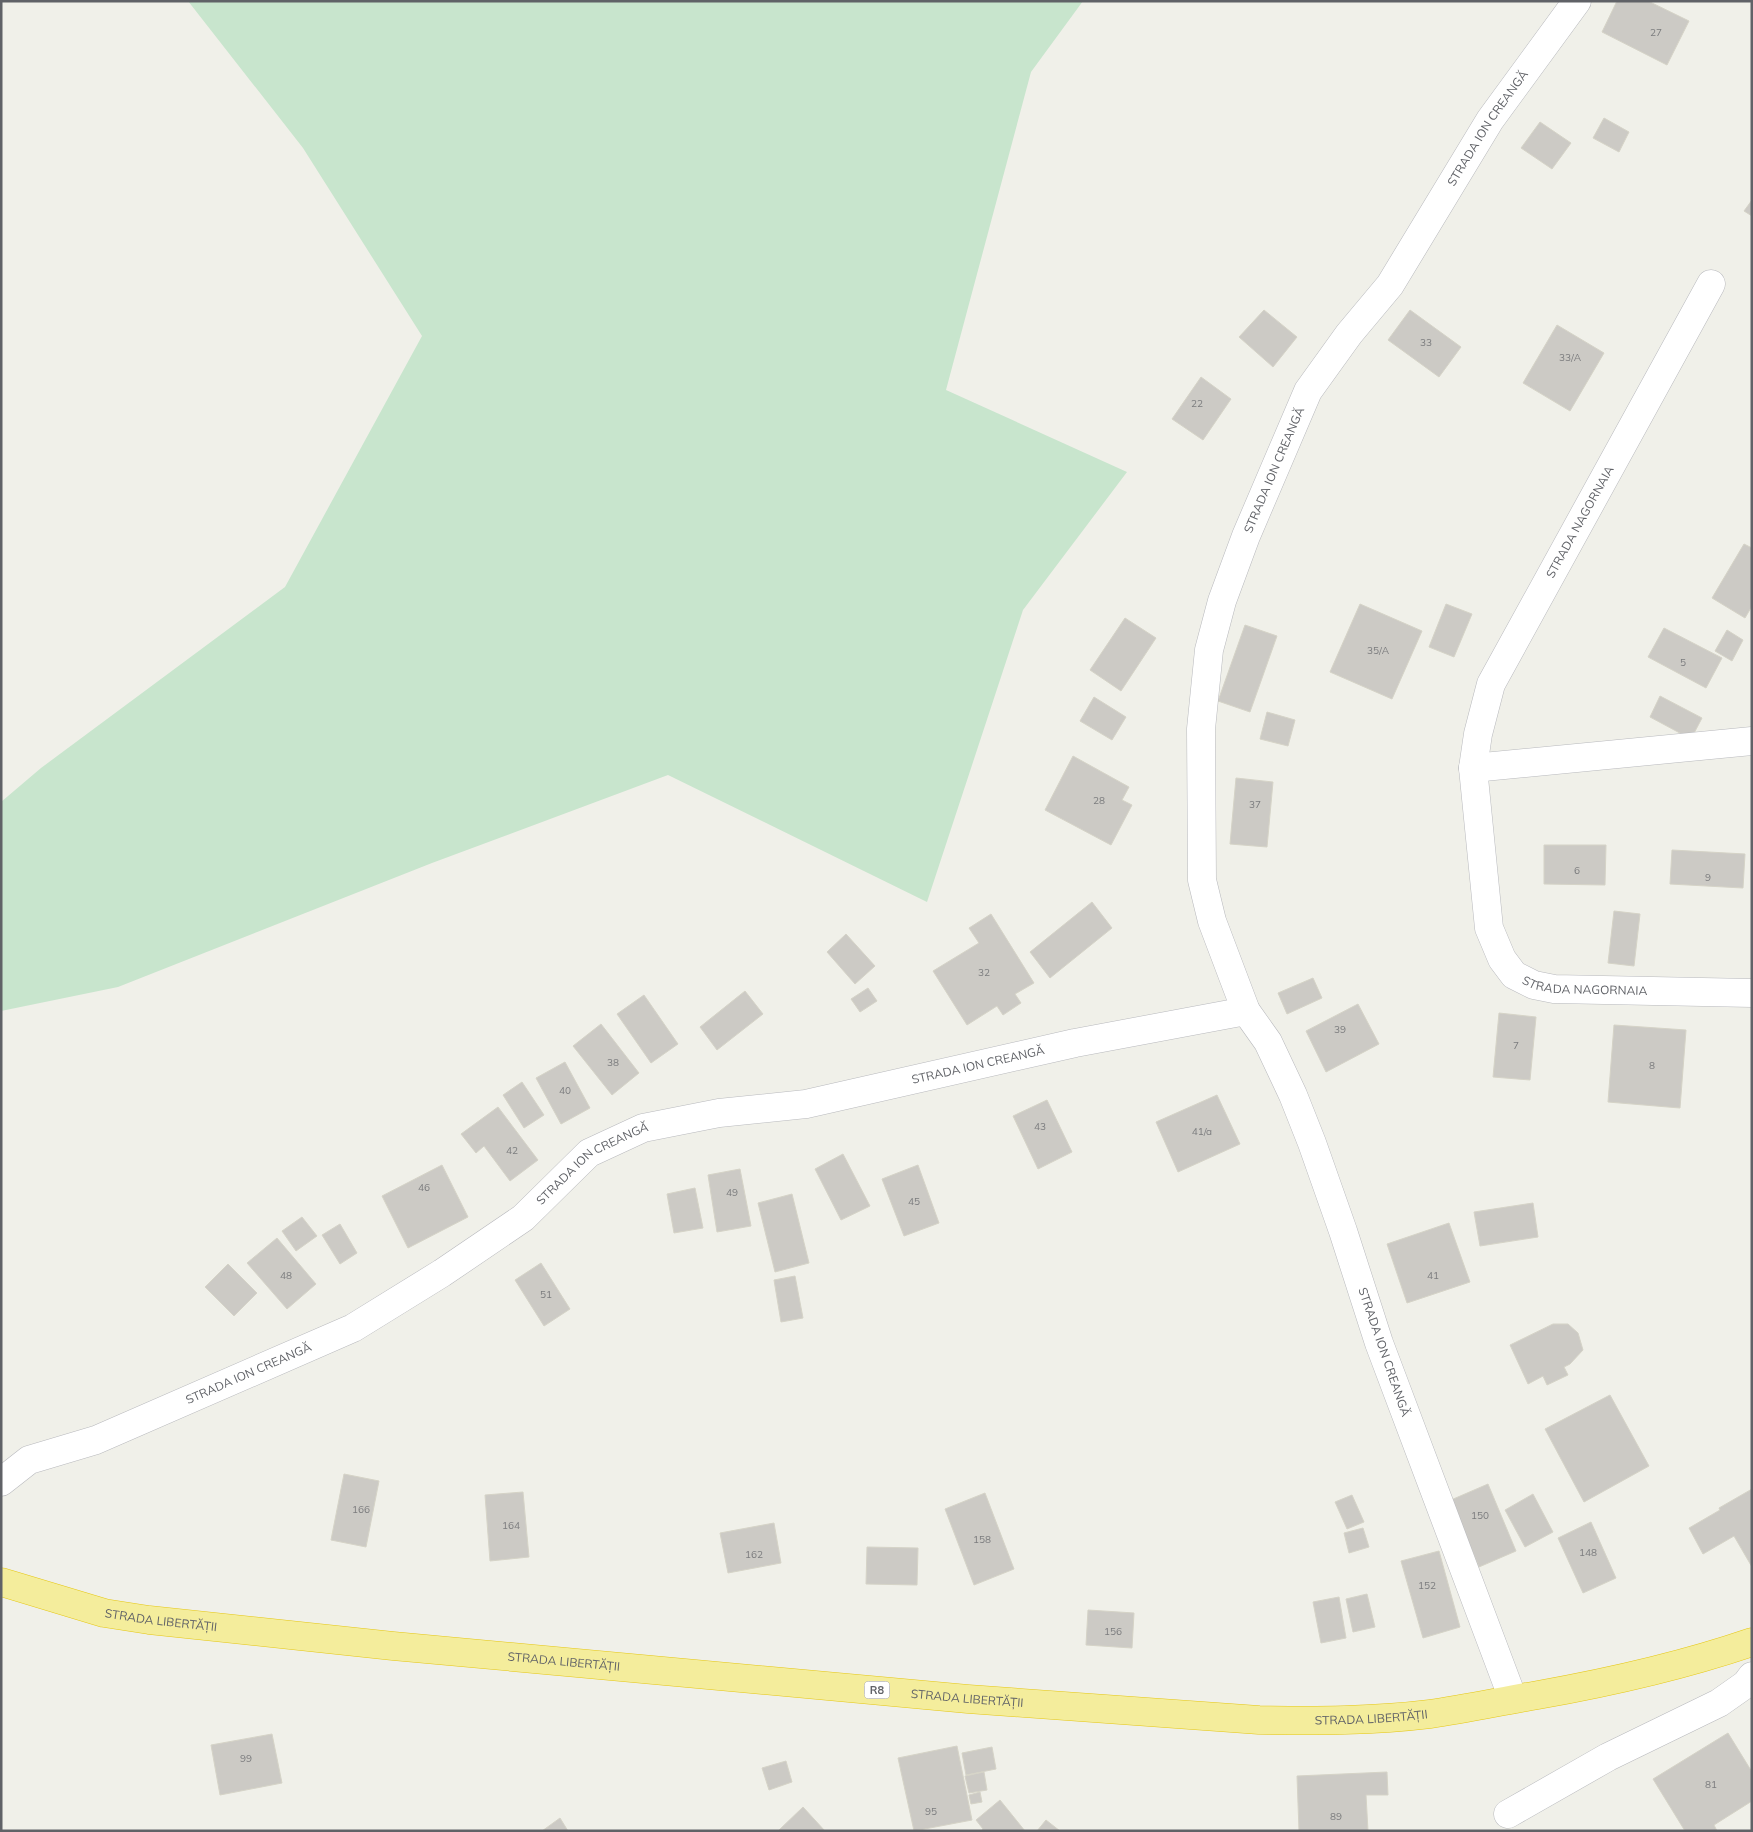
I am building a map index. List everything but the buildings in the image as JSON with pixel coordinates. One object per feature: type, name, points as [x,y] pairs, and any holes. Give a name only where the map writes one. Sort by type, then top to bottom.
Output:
[{"type":"highway","name":"STRADA LIBERTĂȚII","points":[[1,1582],[104,1613],[149,1620],[393,1646],[968,1699],[1232,1718],[1308,1720],[1430,1714],[1609,1682],[1706,1658],[1752,1642]]},
{"type":"street","name":"STRADA ION CREANGĂ","points":[[1514,1699],[1379,1343],[1312,1143],[1293,1095],[1268,1042],[1246,1011],[1212,921],[1202,880],[1201,729],[1209,650],[1222,601],[1258,509],[1308,391],[1349,334],[1390,285],[1490,120],[1577,1]]},
{"type":"street","name":"STRADA NAGORNAIA","points":[[1711,284],[1491,684],[1478,734],[1473,768],[1489,928],[1502,959],[1514,976],[1534,985],[1554,989],[1752,993]]},
{"type":"street","points":[[1473,768],[1752,741]]},
{"type":"street","name":"STRADA ION CREANGĂ","points":[[1,1482],[29,1460],[96,1440],[353,1328],[442,1273],[523,1218],[589,1153],[643,1128],[719,1113],[806,1104],[1075,1043],[1246,1011]]},
{"type":"street","points":[[1508,1814],[1608,1757],[1719,1703],[1746,1684],[1752,1676]]},
{"type":"green space","points":[[188,1],[1083,1],[1031,72],[946,390],[1127,472],[1023,610],[927,902],[668,775],[432,863],[118,987],[1,1011],[1,802],[41,768],[285,587],[422,336],[303,148]]}]
